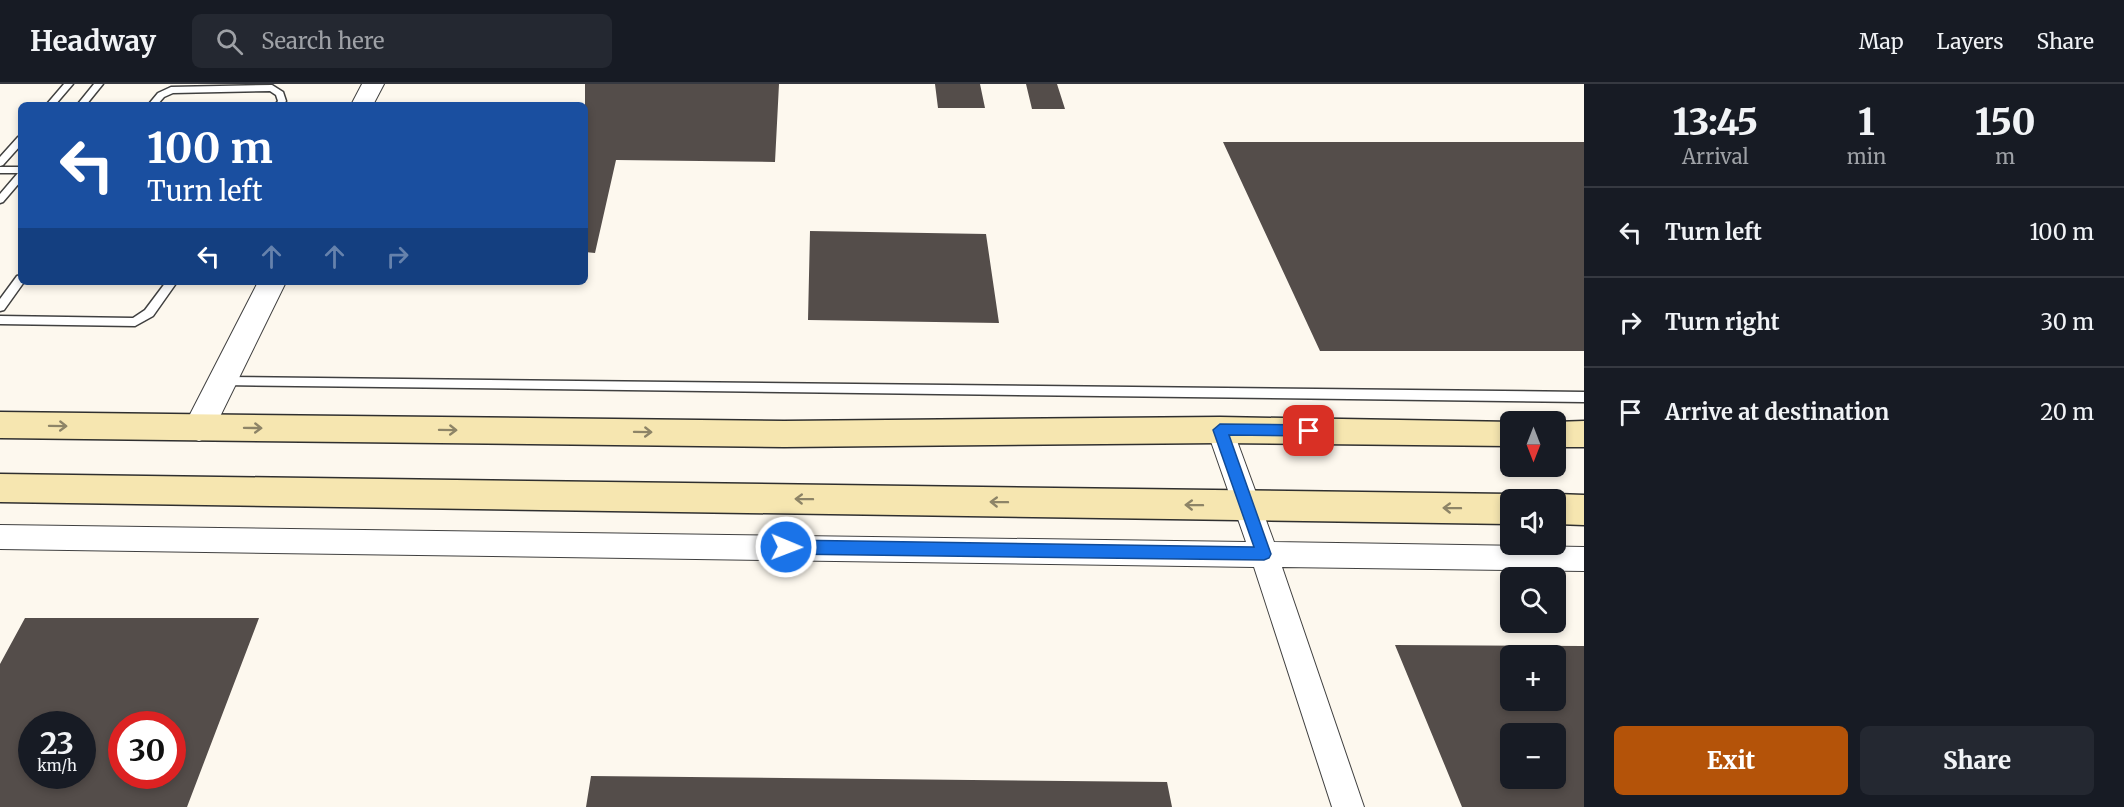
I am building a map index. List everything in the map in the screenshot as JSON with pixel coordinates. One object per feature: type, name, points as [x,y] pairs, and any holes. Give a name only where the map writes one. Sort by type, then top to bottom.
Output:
[{"type":"main road","points":[[0,425],[784,434],[1220,430],[1500,433]]},
{"type":"main road","points":[[1566,434],[1584,434]]},
{"type":"main road","points":[[0,488],[1500,509]]},
{"type":"main road","points":[[1566,509],[1584,510]]},
{"type":"street","points":[[364,102],[373,84]]},
{"type":"street","points":[[199,428],[270,285]]},
{"type":"street","points":[[1220,430],[1248,506],[1348,807]]},
{"type":"street","points":[[0,537],[1584,559]]},
{"type":"lane","points":[[53,102],[69,84]]},
{"type":"lane","points":[[84,102],[99,84]]},
{"type":"lane","points":[[155,102],[161,95],[171,90],[272,88],[280,94],[281,102]]},
{"type":"lane","points":[[3,159],[18,142]]},
{"type":"lane","points":[[3,159],[18,156]]},
{"type":"lane","points":[[0,170],[18,170]]},
{"type":"lane","points":[[0,200],[18,179]]},
{"type":"lane","points":[[0,307],[18,283]]},
{"type":"lane","points":[[0,320],[135,322],[149,313],[170,285]]},
{"type":"lane","points":[[222,381],[1584,397]]},
{"type":"building","points":[[585,84],[779,84],[775,162],[616,160],[595,253],[588,252],[588,102],[585,102]]},
{"type":"building","points":[[935,84],[980,84],[985,108],[938,108]]},
{"type":"building","points":[[1026,84],[1057,84],[1065,109],[1032,109]]},
{"type":"building","points":[[1223,142],[1584,142],[1584,351],[1320,351]]},
{"type":"building","points":[[810,231],[986,234],[999,323],[808,320]]},
{"type":"building","points":[[25,618],[259,618],[187,807],[0,807],[0,664]]},
{"type":"building","points":[[1395,645],[1500,646],[1500,711],[1566,711],[1566,646],[1584,646],[1584,807],[1462,807]]},
{"type":"building","points":[[591,776],[1167,782],[1172,807],[586,807]]},
{"type":"route","points":[[786,547],[1264,554],[1220,430],[1309,431]]}]
